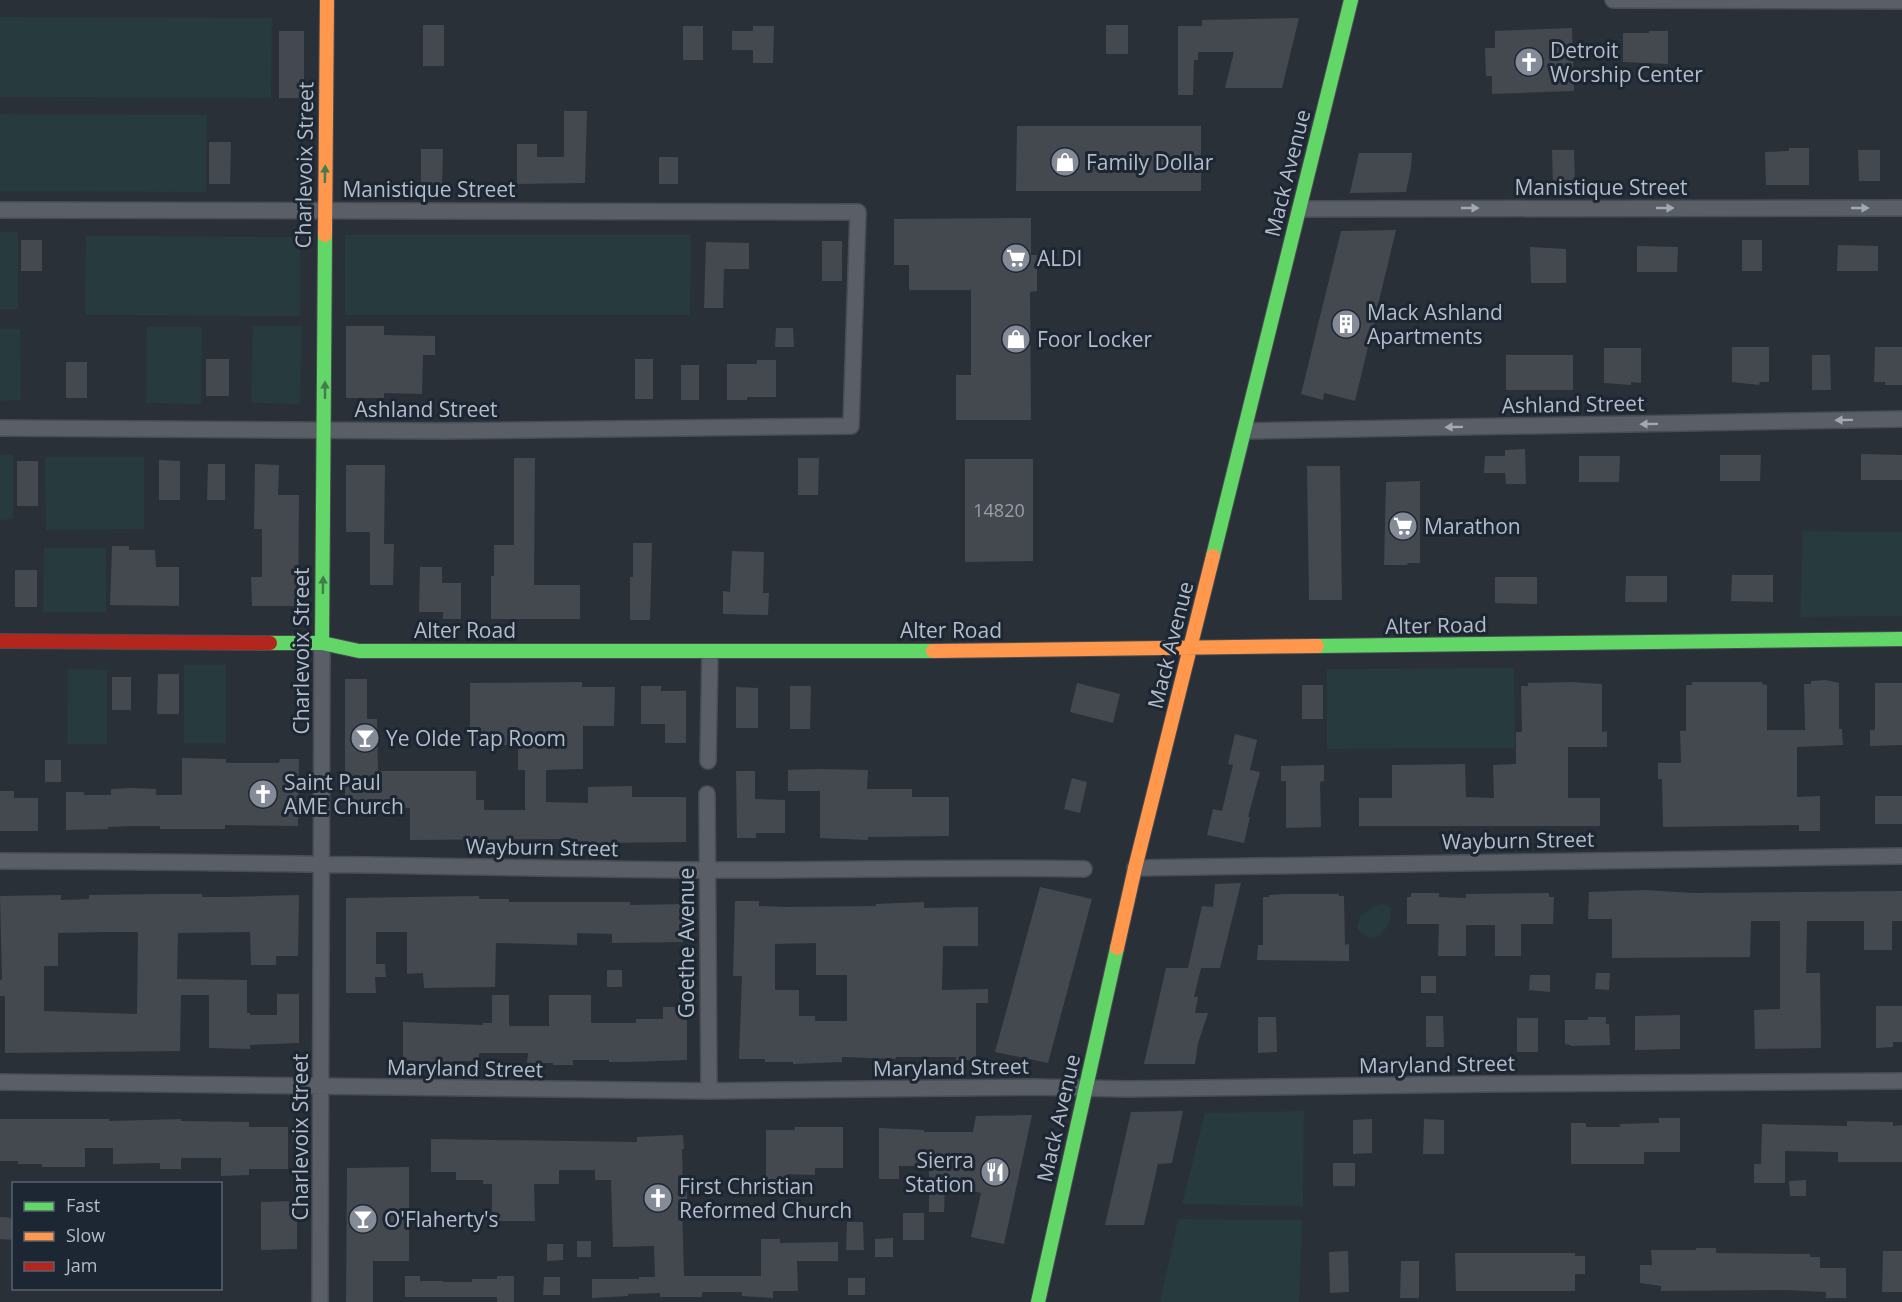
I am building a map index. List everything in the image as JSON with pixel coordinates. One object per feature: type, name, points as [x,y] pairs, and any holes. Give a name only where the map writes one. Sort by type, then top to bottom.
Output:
[{"type":"street","name":"Charlevoix Street","points":[[321,1302],[322,643],[327,0]]},
{"type":"street","name":"Mack Avenue","points":[[1038,1302],[1135,868],[1351,0]]},
{"type":"street","points":[[1613,0],[1902,1]]},
{"type":"street","name":"Manistique Street","points":[[1300,209],[1902,207]]},
{"type":"street","name":"Manistique Street","points":[[0,210],[858,212],[851,426]]},
{"type":"street","name":"Ashland Street","points":[[1245,430],[1902,419]]},
{"type":"street","name":"Ashland Street","points":[[0,428],[444,431],[851,426]]},
{"type":"street","name":"Alter Road","points":[[0,641],[322,643],[359,651],[710,652],[1350,647],[1902,639]]},
{"type":"street","points":[[708,761],[710,652]]},
{"type":"street","name":"Goethe Avenue","points":[[707,794],[709,1092]]},
{"type":"street","name":"Wayburn Street","points":[[1135,868],[1902,856]]},
{"type":"street","name":"Wayburn Street","points":[[0,861],[185,861],[321,866],[707,870],[1026,867],[1084,869]]},
{"type":"street","name":"Maryland Street","points":[[0,1082],[709,1092],[1034,1087],[1902,1081]]},
{"type":"green space","points":[[0,17],[272,18],[271,98],[0,97]]},
{"type":"green space","points":[[0,114],[207,115],[206,192],[0,191]]},
{"type":"green space","points":[[0,232],[18,232],[18,309],[0,309]]},
{"type":"green space","points":[[345,235],[691,235],[690,315],[345,315]]},
{"type":"green space","points":[[86,236],[300,237],[300,316],[85,315]]},
{"type":"green space","points":[[253,326],[302,326],[300,404],[251,403]]},
{"type":"green space","points":[[147,327],[202,327],[201,404],[146,403]]},
{"type":"green space","points":[[0,329],[20,329],[21,400],[0,401]]},
{"type":"green space","points":[[0,455],[13,455],[13,519],[0,520]]},
{"type":"green space","points":[[45,457],[144,457],[144,529],[46,530]]},
{"type":"green space","points":[[1803,531],[1902,532],[1902,616],[1800,617]]},
{"type":"green space","points":[[44,548],[106,548],[106,612],[43,612]]},
{"type":"green space","points":[[184,665],[226,665],[226,743],[184,743]]},
{"type":"green space","points":[[1514,668],[1515,748],[1327,749],[1327,669]]},
{"type":"green space","points":[[68,669],[107,670],[107,744],[67,744]]},
{"type":"green space","points":[[1383,904],[1391,908],[1391,916],[1385,930],[1381,935],[1375,937],[1370,938],[1363,935],[1357,928],[1360,916],[1377,905]]},
{"type":"green space","points":[[1304,1111],[1303,1206],[1182,1204],[1205,1113]]},
{"type":"green space","points":[[1178,1219],[1302,1220],[1299,1302],[1160,1302]]},
{"type":"building","points":[[1299,18],[1282,88],[1225,88],[1234,52],[1198,52],[1198,60],[1194,60],[1193,95],[1178,95],[1178,26],[1202,26],[1202,20]]},
{"type":"building","points":[[423,25],[444,25],[444,66],[423,66]]},
{"type":"building","points":[[1106,25],[1128,25],[1128,54],[1106,54]]},
{"type":"building","points":[[683,26],[703,26],[703,60],[683,60]]},
{"type":"building","points":[[753,26],[774,26],[773,63],[753,63],[753,50],[732,50],[732,31],[753,31]]},
{"type":"building","name":"Detroit Worship Center","points":[[1572,28],[1574,91],[1492,94],[1492,76],[1486,76],[1485,48],[1495,48],[1495,31]]},
{"type":"building","points":[[279,31],[304,31],[304,98],[279,98]]},
{"type":"building","points":[[1649,31],[1668,31],[1668,64],[1623,62],[1623,33],[1649,33]]},
{"type":"building","points":[[564,111],[587,111],[585,183],[517,184],[517,144],[537,144],[537,157],[564,157]]},
{"type":"building","points":[[1017,126],[1201,126],[1201,191],[1016,191]]},
{"type":"building","points":[[209,142],[231,142],[230,184],[209,184]]},
{"type":"building","points":[[1789,148],[1809,148],[1809,185],[1766,185],[1765,152],[1789,151]]},
{"type":"building","points":[[421,149],[443,149],[442,184],[421,184]]},
{"type":"building","points":[[1552,150],[1574,150],[1575,183],[1553,184]]},
{"type":"building","points":[[1858,150],[1880,150],[1880,181],[1859,181]]},
{"type":"building","points":[[1359,153],[1412,153],[1406,192],[1350,193]]},
{"type":"building","points":[[659,157],[678,157],[678,184],[659,184]]},
{"type":"building","points":[[1031,218],[1031,255],[1037,255],[1037,291],[1030,292],[1031,420],[956,420],[956,375],[971,375],[971,290],[909,290],[909,265],[894,265],[894,219]]},
{"type":"building","name":"Mack Ashland Apartments","points":[[1396,230],[1355,401],[1324,393],[1323,400],[1301,394],[1341,231]]},
{"type":"building","points":[[21,240],[42,240],[42,271],[21,271]]},
{"type":"building","points":[[1742,240],[1762,240],[1762,271],[1742,271]]},
{"type":"building","points":[[822,241],[842,241],[842,281],[822,281]]},
{"type":"building","points":[[706,242],[749,243],[749,269],[724,269],[723,308],[704,308]]},
{"type":"building","points":[[1838,245],[1878,246],[1878,271],[1837,271]]},
{"type":"building","points":[[1637,246],[1678,247],[1677,272],[1637,272]]},
{"type":"building","points":[[1530,247],[1566,249],[1566,283],[1531,283]]},
{"type":"building","points":[[346,326],[384,326],[384,335],[435,336],[435,355],[423,355],[422,394],[384,393],[384,398],[346,398]]},
{"type":"building","points":[[776,328],[793,328],[794,347],[775,347]]},
{"type":"building","points":[[1732,347],[1769,347],[1769,382],[1760,382],[1759,385],[1732,382]]},
{"type":"building","points":[[1875,347],[1902,347],[1902,385],[1885,385],[1885,382],[1874,382]]},
{"type":"building","points":[[1604,348],[1641,348],[1641,383],[1631,382],[1631,385],[1604,383]]},
{"type":"building","points":[[1506,355],[1573,355],[1573,390],[1506,390]]},
{"type":"building","points":[[1812,355],[1830,355],[1831,390],[1812,390]]},
{"type":"building","points":[[206,359],[229,359],[229,396],[206,396]]},
{"type":"building","points":[[635,359],[653,359],[653,399],[635,399]]},
{"type":"building","points":[[757,360],[776,360],[776,397],[727,400],[727,364],[757,364]]},
{"type":"building","points":[[66,362],[87,362],[87,398],[66,398]]},
{"type":"building","points":[[681,365],[699,365],[699,400],[681,400]]},
{"type":"building","points":[[1525,449],[1526,484],[1506,484],[1505,473],[1484,473],[1485,456],[1505,456],[1505,450]]},
{"type":"building","points":[[1861,454],[1902,455],[1902,480],[1861,480]]},
{"type":"building","points":[[1720,455],[1761,455],[1760,481],[1720,481]]},
{"type":"building","points":[[1579,456],[1620,456],[1619,482],[1579,482]]},
{"type":"building","points":[[514,458],[535,458],[534,585],[580,585],[580,619],[491,619],[494,545],[514,545]]},
{"type":"building","points":[[798,458],[819,458],[818,495],[798,495]]},
{"type":"building","points":[[965,459],[1033,459],[1033,561],[965,562]]},
{"type":"building","points":[[159,460],[180,461],[180,500],[159,500]]},
{"type":"building","points":[[17,461],[38,461],[38,506],[17,506]]},
{"type":"building","points":[[208,464],[225,464],[225,500],[207,500]]},
{"type":"building","points":[[255,464],[279,465],[278,495],[299,495],[298,606],[252,606],[251,577],[262,577],[262,529],[254,529]]},
{"type":"building","points":[[346,465],[385,465],[384,544],[394,544],[393,585],[370,585],[370,532],[346,532]]},
{"type":"building","points":[[1307,466],[1340,466],[1342,600],[1309,600]]},
{"type":"building","points":[[1420,481],[1420,563],[1384,565],[1386,482]]},
{"type":"building","points":[[633,543],[652,543],[650,620],[630,620]]},
{"type":"building","points":[[112,546],[129,546],[129,550],[155,550],[156,567],[179,567],[179,606],[110,605]]},
{"type":"building","points":[[732,551],[764,552],[763,593],[769,593],[768,615],[723,614],[723,591],[730,592]]},
{"type":"building","points":[[420,567],[442,567],[442,583],[461,583],[461,619],[443,619],[443,612],[419,612]]},
{"type":"building","points":[[15,570],[37,570],[37,607],[15,607]]},
{"type":"building","points":[[1732,575],[1773,575],[1773,602],[1731,601]]},
{"type":"building","points":[[1626,576],[1667,576],[1667,602],[1625,602]]},
{"type":"building","points":[[1495,577],[1537,577],[1537,604],[1495,603]]},
{"type":"building","points":[[158,674],[179,674],[179,714],[157,714]]},
{"type":"building","points":[[112,677],[131,677],[131,710],[112,710]]},
{"type":"building","points":[[345,679],[367,679],[367,719],[377,719],[378,771],[476,771],[476,800],[484,800],[484,810],[525,810],[525,770],[518,770],[518,745],[470,745],[470,683],[582,682],[582,687],[615,687],[614,726],[583,726],[583,769],[546,770],[546,802],[588,803],[588,787],[632,786],[632,797],[686,797],[686,842],[595,843],[564,841],[564,839],[410,840],[410,808],[345,808]]},
{"type":"building","points":[[1826,680],[1839,683],[1839,729],[1842,729],[1843,745],[1797,747],[1797,797],[1820,796],[1820,831],[1799,831],[1799,825],[1663,827],[1662,779],[1658,779],[1658,763],[1681,763],[1680,731],[1686,731],[1686,685],[1692,685],[1692,682],[1762,682],[1767,685],[1767,730],[1805,730],[1804,684]]},
{"type":"building","points":[[1077,683],[1120,694],[1113,723],[1070,712]]},
{"type":"building","points":[[1528,683],[1602,684],[1602,732],[1607,731],[1607,747],[1568,747],[1568,798],[1600,798],[1600,826],[1359,826],[1359,798],[1392,798],[1392,765],[1465,764],[1466,797],[1494,798],[1493,765],[1516,764],[1516,732],[1522,732],[1521,686],[1528,686]]},
{"type":"building","points":[[1875,683],[1902,683],[1902,745],[1870,746],[1870,730],[1875,730]]},
{"type":"building","points":[[1302,685],[1323,685],[1323,719],[1302,719]]},
{"type":"building","points":[[641,686],[661,686],[661,691],[686,691],[686,743],[665,743],[665,724],[641,724]]},
{"type":"building","points":[[790,686],[811,686],[810,729],[790,729]]},
{"type":"building","points":[[736,687],[758,688],[758,728],[736,728]]},
{"type":"building","points":[[1235,734],[1257,740],[1250,770],[1260,772],[1248,817],[1250,817],[1244,843],[1207,835],[1213,809],[1222,811],[1233,765],[1228,764]]},
{"type":"building","points":[[182,758],[226,759],[226,763],[279,763],[280,759],[299,759],[298,826],[225,825],[225,829],[160,829],[160,826],[132,826],[66,830],[66,792],[111,795],[111,789],[132,788],[156,789],[156,795],[182,795]]},
{"type":"building","points":[[45,760],[61,760],[61,782],[45,782]]},
{"type":"building","points":[[1324,765],[1324,781],[1320,782],[1321,827],[1286,828],[1286,781],[1281,781],[1281,766]]},
{"type":"building","points":[[788,770],[868,770],[867,789],[912,789],[912,797],[949,797],[949,836],[868,837],[868,840],[820,838],[820,791],[788,791]]},
{"type":"building","points":[[736,771],[755,771],[755,799],[785,800],[785,833],[756,833],[756,838],[737,838]]},
{"type":"building","points":[[1072,778],[1087,782],[1080,813],[1064,809]]},
{"type":"building","points":[[0,791],[14,791],[14,798],[38,798],[38,831],[0,831]]},
{"type":"building","points":[[1875,796],[1902,796],[1902,824],[1875,824]]},
{"type":"building","points":[[1241,883],[1220,968],[1201,968],[1194,997],[1198,997],[1195,1013],[1208,1013],[1198,1043],[1195,1064],[1144,1064],[1166,968],[1188,968],[1202,906],[1213,907],[1215,884]]},
{"type":"building","points":[[1040,887],[1092,899],[1048,1063],[995,1052]]},
{"type":"building","points":[[1645,890],[1693,893],[1902,891],[1902,921],[1892,921],[1892,950],[1864,950],[1864,921],[1807,921],[1806,973],[1820,973],[1821,1048],[1755,1049],[1754,1010],[1780,1009],[1780,921],[1751,921],[1750,957],[1612,958],[1612,919],[1588,919],[1589,892]]},
{"type":"building","points":[[1411,893],[1439,893],[1439,897],[1466,898],[1466,894],[1549,893],[1549,897],[1554,897],[1553,924],[1521,924],[1521,956],[1495,956],[1495,925],[1466,925],[1466,956],[1438,956],[1439,924],[1407,924],[1407,897],[1411,897]]},
{"type":"building","points":[[202,894],[202,897],[227,897],[299,895],[298,956],[276,956],[276,965],[251,965],[250,932],[178,933],[177,979],[247,980],[247,1013],[250,1015],[277,1015],[277,994],[299,994],[299,1043],[250,1045],[250,1049],[209,1048],[209,995],[181,995],[180,1051],[5,1053],[5,996],[0,996],[0,980],[2,980],[0,896],[61,895],[61,900],[89,899],[89,895]],"holes":[[[138,932],[137,1014],[44,1011],[44,966],[58,966],[58,933]]]},
{"type":"building","points":[[1284,894],[1339,894],[1339,896],[1344,896],[1345,945],[1349,944],[1349,961],[1257,960],[1258,945],[1263,945],[1263,897]]},
{"type":"building","points":[[479,896],[479,899],[509,899],[509,902],[683,904],[683,942],[612,943],[612,934],[577,933],[577,945],[496,943],[495,987],[424,988],[423,973],[407,974],[407,932],[376,932],[376,964],[385,964],[386,977],[375,977],[376,993],[346,993],[346,898]]},
{"type":"building","points":[[735,901],[759,901],[759,906],[786,907],[876,906],[876,904],[924,902],[924,908],[978,907],[978,946],[943,946],[942,990],[988,989],[988,1003],[976,1003],[976,1060],[956,1060],[956,1057],[896,1057],[896,1059],[842,1057],[842,1062],[793,1064],[793,1062],[765,1062],[765,1059],[739,1059],[742,976],[733,976]],"holes":[[[816,943],[816,975],[847,975],[847,1021],[815,1021],[815,1016],[799,1016],[799,990],[775,990],[775,944]]]},
{"type":"building","points":[[607,970],[622,970],[622,987],[607,987]]},
{"type":"building","points":[[1596,973],[1610,973],[1609,990],[1595,989]]},
{"type":"building","points":[[1530,975],[1550,975],[1550,992],[1529,990]]},
{"type":"building","points":[[1421,976],[1436,976],[1436,993],[1421,993]]},
{"type":"building","points":[[492,995],[509,995],[509,1026],[549,1026],[549,995],[591,995],[591,1023],[636,1023],[636,1019],[663,1019],[663,1007],[687,1007],[687,1060],[609,1062],[609,1060],[573,1060],[573,1065],[553,1065],[553,1063],[527,1063],[528,1053],[479,1053],[479,1061],[452,1061],[452,1063],[403,1060],[403,1022],[483,1025],[483,1023],[492,1023]]},
{"type":"building","points":[[1876,1006],[1902,1006],[1902,1042],[1893,1042],[1893,1047],[1876,1048]]},
{"type":"building","points":[[1680,1015],[1680,1049],[1635,1050],[1635,1016]]},
{"type":"building","points":[[1426,1016],[1443,1016],[1444,1047],[1426,1047]]},
{"type":"building","points":[[1258,1017],[1276,1017],[1277,1052],[1258,1053]]},
{"type":"building","points":[[1588,1017],[1606,1017],[1606,1024],[1609,1024],[1610,1045],[1571,1046],[1565,1044],[1565,1020],[1588,1020]]},
{"type":"building","points":[[1517,1018],[1538,1018],[1538,1052],[1517,1052]]},
{"type":"building","points":[[1183,1111],[1172,1163],[1158,1164],[1144,1225],[1105,1225],[1131,1112]]},
{"type":"building","points":[[1032,1115],[1004,1244],[971,1237],[981,1193],[945,1184],[944,1212],[929,1212],[929,1166],[899,1166],[899,1179],[879,1179],[879,1128],[924,1130],[924,1132],[973,1132],[976,1116]]},
{"type":"building","points":[[1659,1118],[1680,1118],[1680,1152],[1644,1152],[1644,1164],[1571,1164],[1571,1123],[1586,1123],[1586,1127],[1620,1127],[1620,1124],[1659,1123]]},
{"type":"building","points":[[0,1119],[109,1119],[109,1121],[181,1119],[181,1121],[249,1122],[249,1127],[288,1127],[288,1169],[249,1169],[249,1175],[221,1176],[221,1158],[181,1158],[181,1169],[160,1169],[160,1163],[113,1164],[113,1148],[85,1148],[85,1167],[42,1167],[42,1164],[0,1161]]},
{"type":"building","points":[[1372,1119],[1372,1153],[1353,1154],[1353,1120]]},
{"type":"building","points":[[1424,1119],[1444,1120],[1444,1154],[1423,1154]]},
{"type":"building","points":[[1847,1121],[1893,1122],[1893,1126],[1902,1125],[1902,1162],[1838,1162],[1838,1152],[1785,1151],[1785,1183],[1754,1183],[1754,1164],[1761,1164],[1762,1124],[1847,1126]]},
{"type":"building","points":[[795,1127],[843,1127],[843,1168],[815,1168],[815,1175],[787,1174],[787,1185],[766,1185],[766,1130],[795,1130]]},
{"type":"building","points":[[683,1135],[683,1192],[687,1192],[687,1205],[682,1205],[684,1276],[761,1276],[761,1239],[780,1239],[780,1243],[838,1242],[838,1261],[797,1261],[798,1291],[773,1291],[773,1298],[742,1296],[742,1292],[702,1292],[702,1297],[660,1297],[660,1293],[592,1298],[592,1279],[655,1277],[654,1246],[613,1247],[611,1180],[595,1180],[595,1170],[559,1170],[559,1184],[534,1184],[535,1221],[492,1221],[492,1184],[483,1184],[483,1180],[456,1180],[456,1172],[431,1172],[431,1139],[637,1142],[637,1137]]},
{"type":"building","points":[[1333,1163],[1355,1163],[1355,1186],[1333,1186]]},
{"type":"building","points":[[409,1167],[409,1261],[373,1261],[373,1302],[346,1302],[347,1168]]},
{"type":"building","points":[[1806,1180],[1806,1196],[1790,1196],[1789,1181]]},
{"type":"building","points":[[297,1201],[297,1249],[261,1250],[261,1202]]},
{"type":"building","points":[[903,1213],[924,1213],[924,1240],[903,1240]]},
{"type":"building","points":[[0,1217],[12,1218],[12,1240],[0,1239]]},
{"type":"building","points":[[847,1222],[863,1222],[864,1250],[846,1250]]},
{"type":"building","points":[[893,1238],[893,1257],[875,1257],[875,1239]]},
{"type":"building","points":[[577,1241],[591,1241],[591,1257],[577,1257]]},
{"type":"building","points":[[547,1244],[563,1244],[563,1260],[547,1261]]},
{"type":"building","points":[[1696,1248],[1716,1248],[1716,1253],[1810,1254],[1810,1257],[1820,1257],[1820,1268],[1846,1268],[1846,1298],[1826,1298],[1826,1292],[1786,1290],[1661,1291],[1661,1286],[1640,1283],[1640,1265],[1652,1265],[1651,1250],[1696,1250]]},
{"type":"building","points":[[1348,1251],[1349,1292],[1330,1293],[1329,1252]]},
{"type":"building","points":[[1883,1251],[1902,1251],[1902,1292],[1882,1292]]},
{"type":"building","points":[[1455,1253],[1575,1253],[1575,1256],[1585,1256],[1585,1274],[1575,1274],[1575,1291],[1456,1291]]},
{"type":"building","points":[[1401,1261],[1419,1261],[1419,1298],[1400,1298]]},
{"type":"building","points":[[405,1276],[420,1276],[420,1281],[472,1282],[472,1279],[514,1276],[514,1302],[497,1302],[497,1297],[405,1297]]},
{"type":"building","points":[[544,1277],[560,1277],[560,1295],[543,1295]]},
{"type":"building","points":[[848,1278],[865,1278],[865,1295],[848,1295]]},
{"type":"traffic: fast","points":[[1213,556],[1351,0]]},
{"type":"traffic: fast","points":[[322,643],[325,235]]},
{"type":"traffic: fast","points":[[1317,646],[1902,639]]},
{"type":"traffic: fast","points":[[270,643],[322,643],[359,651],[933,651]]},
{"type":"traffic: fast","points":[[1038,1302],[1117,948]]},
{"type":"traffic: slow","points":[[325,235],[327,0]]},
{"type":"traffic: slow","points":[[1117,948],[1213,556]]},
{"type":"traffic: slow","points":[[933,651],[1317,646]]},
{"type":"traffic: jam","points":[[0,641],[270,643]]},
{"type":"place","name":"Detroit Worship Center","points":[[1529,62]]},
{"type":"place","name":"Family Dollar","points":[[1065,162]]},
{"type":"place","name":"ALDI","points":[[1016,258]]},
{"type":"place","name":"Mack Ashland Apartments","points":[[1346,324]]},
{"type":"place","name":"Foor Locker","points":[[1016,339]]},
{"type":"place","name":"Marathon","points":[[1403,526]]},
{"type":"place","name":"Ye Olde Tap Room","points":[[365,738]]},
{"type":"place","name":"Saint Paul AME Church","points":[[263,794]]},
{"type":"place","name":"Sierra Station","points":[[995,1172]]},
{"type":"place","name":"First Christian Reformed Church","points":[[658,1198]]},
{"type":"place","name":"O'Flaherty's","points":[[363,1219]]}]
